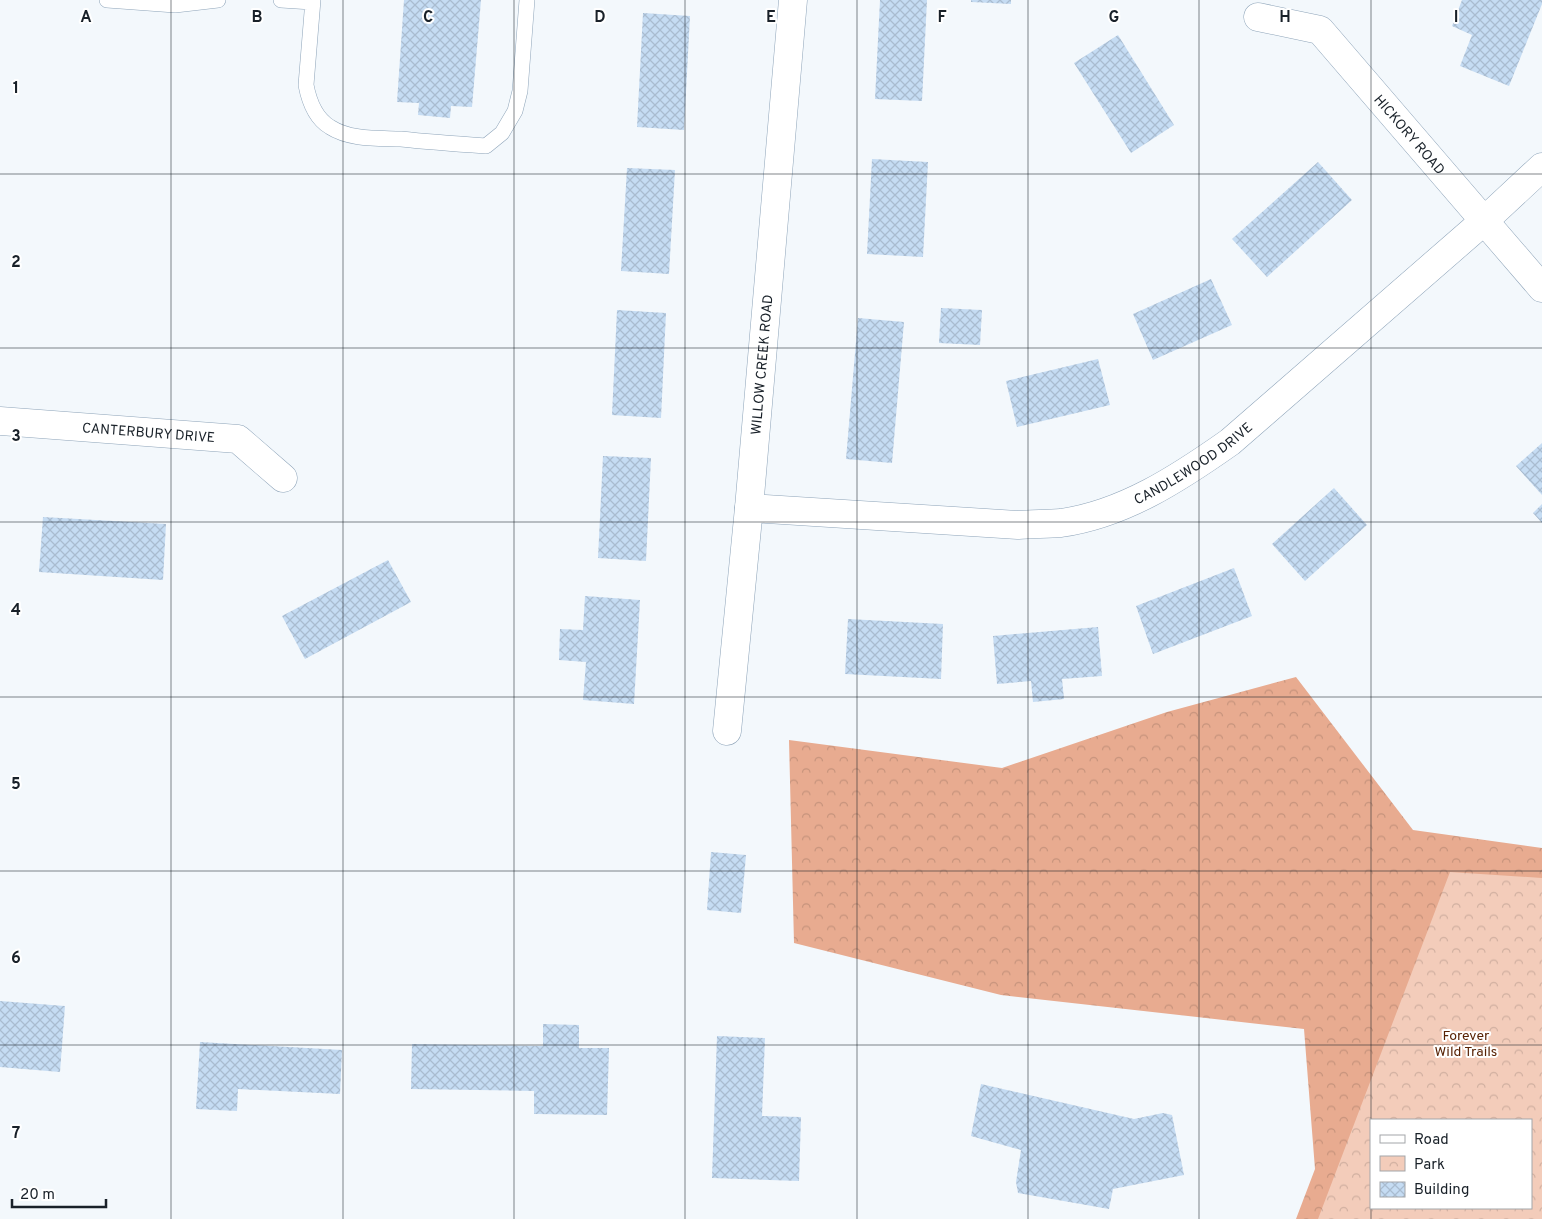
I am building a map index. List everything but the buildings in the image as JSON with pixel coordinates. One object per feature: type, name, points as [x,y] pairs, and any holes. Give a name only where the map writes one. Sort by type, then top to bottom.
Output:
[{"type":"street","name":"WILLOW CREEK ROAD","points":[[727,731],[749,508],[793,0]]},
{"type":"street","name":"HICKORY ROAD","points":[[1258,17],[1320,30],[1542,288]]},
{"type":"street","name":"CANDLEWOOD DRIVE","points":[[749,508],[1018,525],[1061,523],[1104,512],[1144,496],[1185,474],[1230,442],[1484,221],[1542,167]]},
{"type":"street","name":"CANTERBURY DRIVE","points":[[0,421],[238,439],[283,478]]},
{"type":"lane","points":[[107,0],[175,5],[208,1]]},
{"type":"lane","points":[[281,0],[313,1],[306,85],[313,108],[328,126],[350,136],[486,146],[502,133],[515,112],[520,91],[527,0]]},
{"type":"green space","points":[[1296,677],[1413,830],[1542,848],[1542,995],[1370,1119],[1370,1209],[1383,1219],[1296,1219],[1315,1169],[1304,1029],[1001,995],[794,943],[789,740],[1002,768],[1167,712]]},
{"type":"green space","name":"Forever Wild Trails","points":[[1450,872],[1542,878],[1542,1219],[1318,1219]]}]
